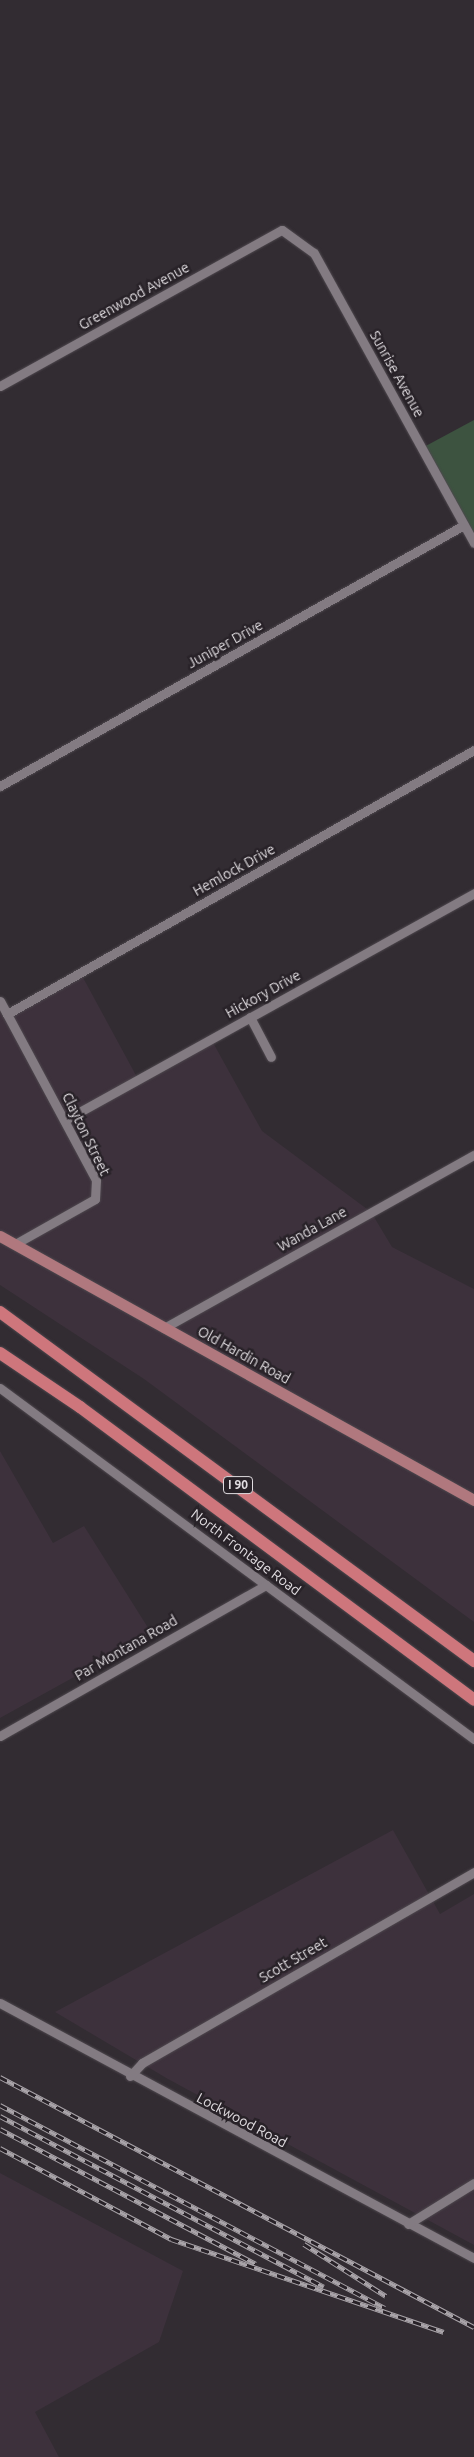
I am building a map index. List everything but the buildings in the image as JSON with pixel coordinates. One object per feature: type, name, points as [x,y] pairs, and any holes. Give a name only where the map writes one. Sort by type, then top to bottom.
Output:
[{"type":"highway","name":"I 90","points":[[0,1312],[474,1661]]},
{"type":"highway","name":"I 90","points":[[0,1353],[80,1406],[474,1700]]},
{"type":"main road","name":"Old Hardin Road","points":[[0,1236],[474,1500]]},
{"type":"street","name":"Greenwood Avenue","points":[[0,386],[282,230]]},
{"type":"street","name":"Sunrise Avenue","points":[[282,230],[314,253],[474,543]]},
{"type":"street","name":"Juniper Drive","points":[[0,786],[464,525]]},
{"type":"street","name":"Hemlock Drive","points":[[7,1014],[474,750]]},
{"type":"street","name":"Hickory Drive","points":[[65,1120],[474,893]]},
{"type":"street","name":"Clayton Street","points":[[0,1001],[96,1180],[96,1199],[15,1244]]},
{"type":"street","points":[[250,1017],[271,1057]]},
{"type":"street","name":"Wanda Lane","points":[[164,1328],[474,1155]]},
{"type":"street","name":"North Frontage Road","points":[[0,1388],[474,1739]]},
{"type":"street","name":"Par Montana Road","points":[[0,1736],[266,1585]]},
{"type":"street","name":"Scott Street","points":[[130,2076],[142,2063],[474,1872]]},
{"type":"street","name":"Lockwood Road","points":[[0,2003],[130,2076],[474,2258]]},
{"type":"street","points":[[408,2224],[474,2183]]},
{"type":"shaded area","points":[[80,972],[138,1079],[211,1039],[262,1131],[371,1212],[392,1247],[474,1289],[474,1622],[144,1379],[0,1285],[0,1001],[7,1013]]},
{"type":"shaded area","points":[[0,1451],[53,1543],[84,1526],[152,1634],[0,1718]]},
{"type":"shaded area","points":[[393,1830],[440,1914],[474,1894],[474,2245],[168,2079],[55,2012]]},
{"type":"shaded area","points":[[0,2173],[183,2271],[159,2342],[35,2412],[59,2457],[0,2457]]},
{"type":"green space","points":[[474,420],[474,542],[422,448]]},
{"type":"railway","points":[[0,2077],[474,2327]]},
{"type":"railway","points":[[0,2105],[385,2308]]},
{"type":"railway","points":[[0,2116],[324,2287]]},
{"type":"railway","points":[[0,2129],[256,2264]]},
{"type":"railway","points":[[0,2148],[171,2239],[444,2332]]},
{"type":"railway","points":[[304,2244],[386,2296]]}]
